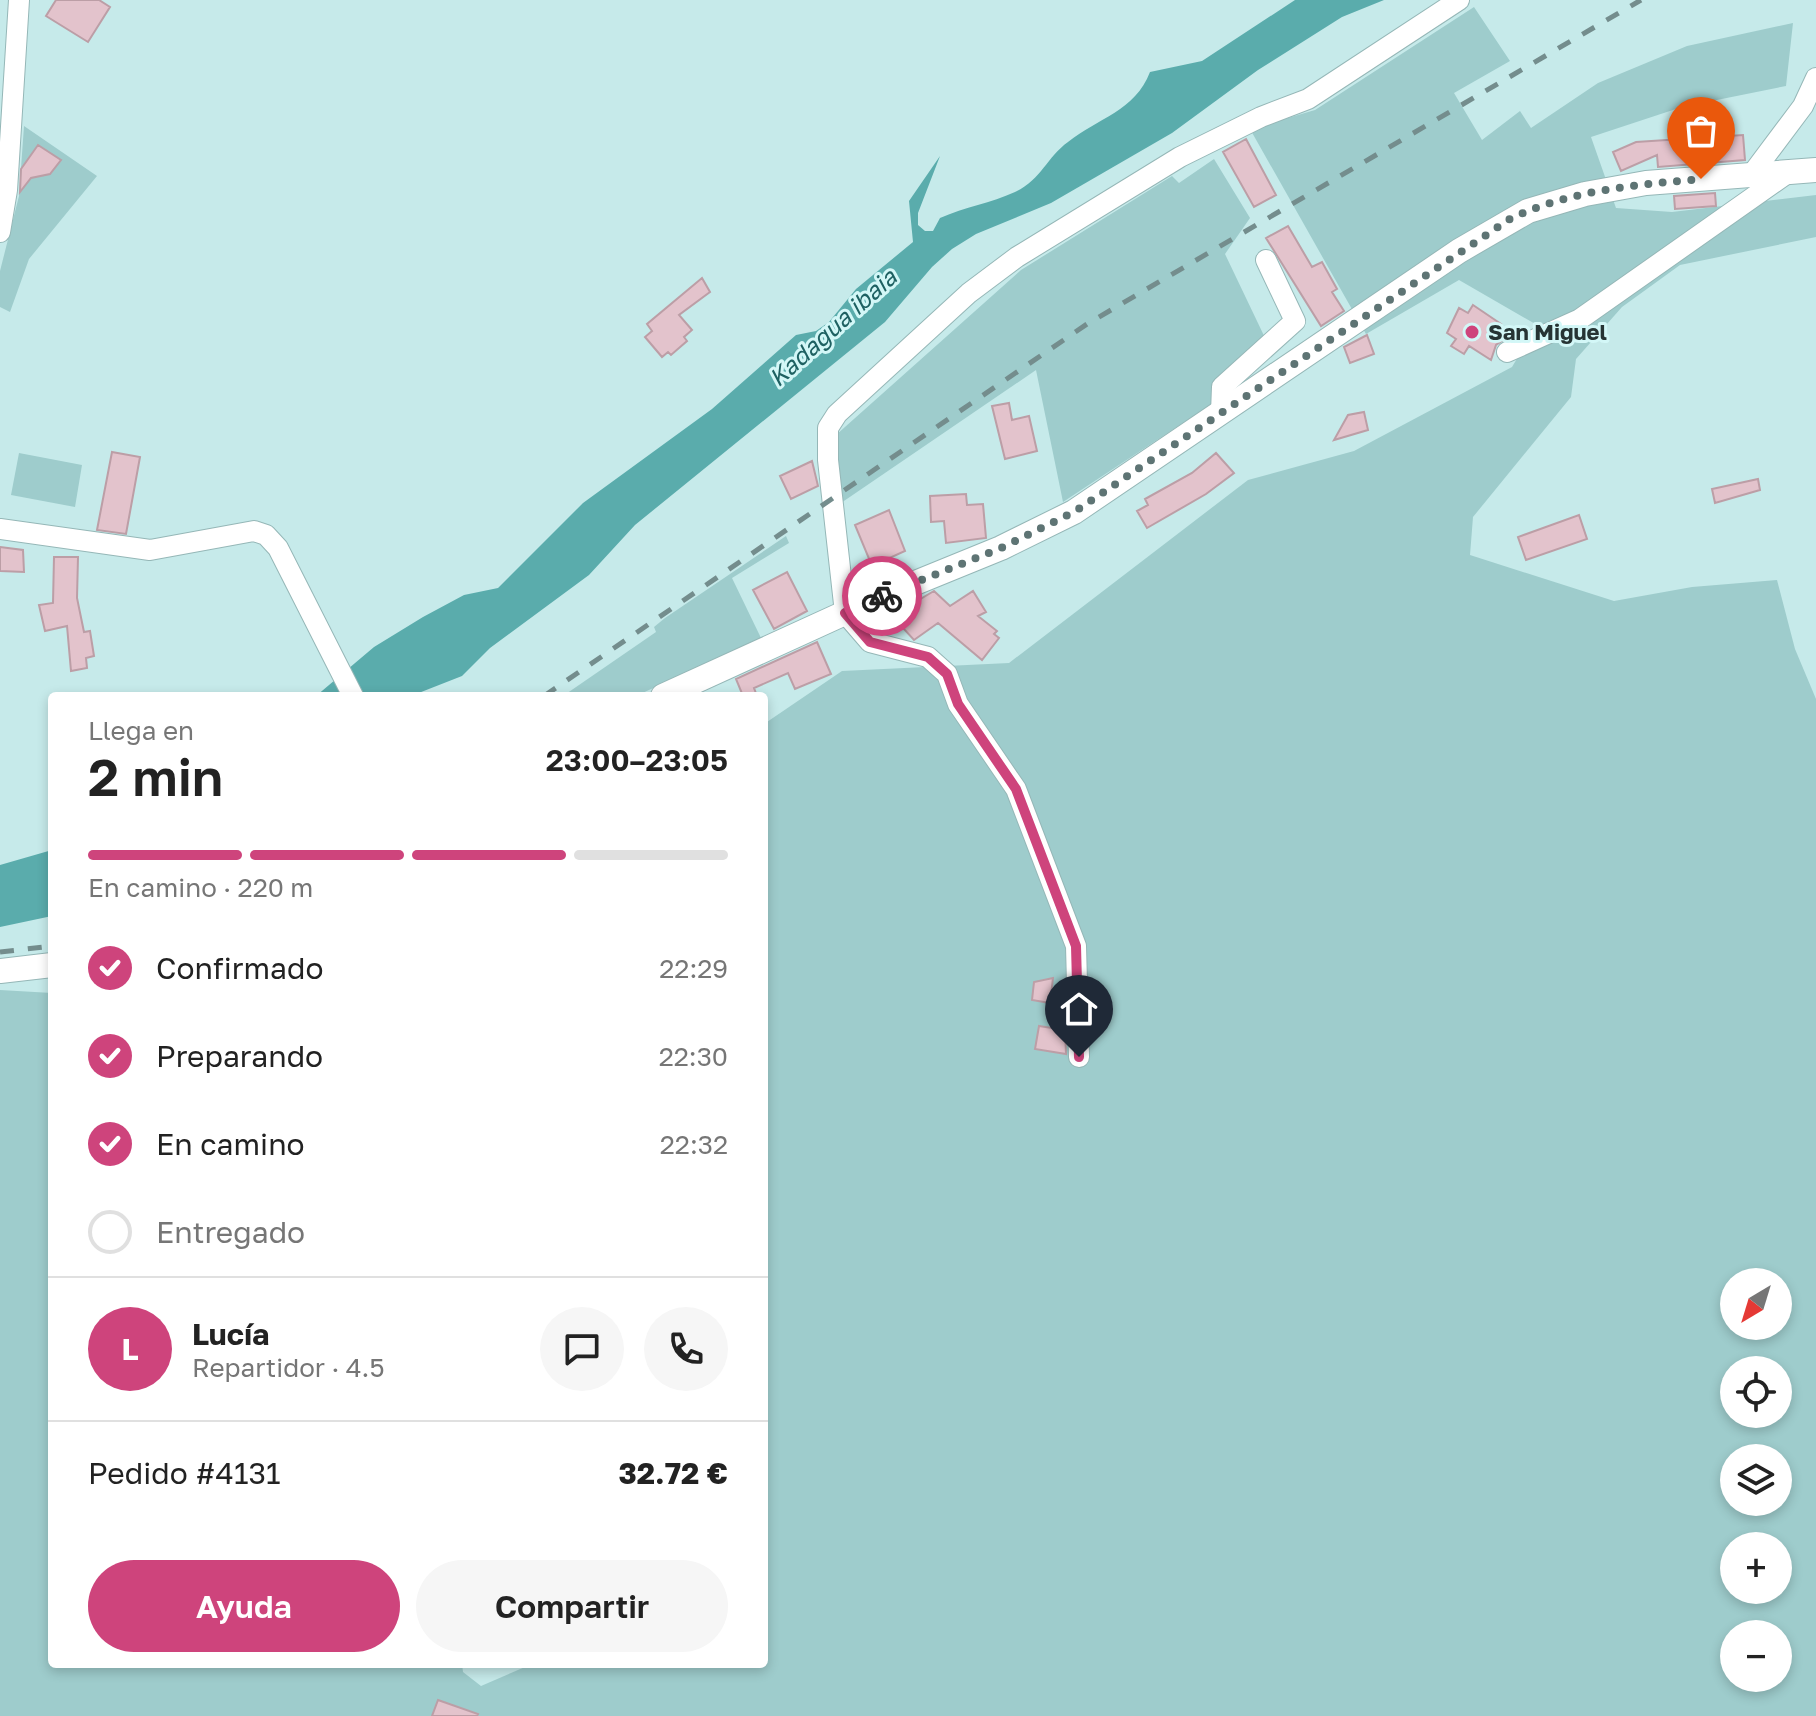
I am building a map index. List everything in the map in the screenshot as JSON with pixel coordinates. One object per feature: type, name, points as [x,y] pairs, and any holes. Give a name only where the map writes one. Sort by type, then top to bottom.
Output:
[{"type":"street","points":[[0,232],[7,190],[19,0]]},
{"type":"street","points":[[1079,1057],[1076,946],[1016,789],[958,704],[947,674],[928,657],[870,642],[845,613],[828,460],[828,428],[837,414],[969,293],[1017,257],[1180,157],[1261,117],[1308,99],[1459,0]]},
{"type":"street","points":[[1752,174],[1803,106],[1816,78]]},
{"type":"street","points":[[672,692],[1054,523],[1459,251],[1528,211],[1621,187],[1816,170]]},
{"type":"street","points":[[1507,352],[1580,319],[1789,172]]},
{"type":"street","points":[[1221,413],[1222,387],[1295,321],[1266,260]]},
{"type":"street","points":[[0,529],[150,550],[254,531],[266,535],[278,548],[351,692]]},
{"type":"street","points":[[0,971],[48,965]]},
{"type":"shaded area","points":[[1474,7],[1510,61],[1454,93],[1482,140],[1520,111],[1531,128],[1598,83],[1687,46],[1793,23],[1786,86],[1682,107],[1591,137],[1616,208],[1672,212],[1816,195],[1816,237],[1680,265],[1622,307],[1576,359],[1571,397],[1473,517],[1470,555],[1614,601],[1692,587],[1777,580],[1795,649],[1816,699],[1816,1716],[0,1716],[0,990],[48,993],[48,1668],[462,1668],[463,1672],[481,1686],[523,1668],[768,1668],[768,721],[842,671],[1009,663],[1248,480],[1354,451],[1512,367],[1537,325],[1459,280],[1366,334],[1250,129],[1315,110]]},
{"type":"shaded area","points":[[24,126],[97,176],[29,259],[10,312],[0,307],[0,271],[19,196]]},
{"type":"shaded area","points":[[1214,159],[1250,218],[1225,254],[1267,342],[1217,384],[1211,393],[1213,403],[1063,502],[1036,370],[841,503],[836,435],[1021,270],[1172,176],[1179,183]]},
{"type":"shaded area","points":[[19,453],[82,465],[75,507],[11,495]]},
{"type":"shaded area","points":[[786,536],[789,543],[732,578],[761,638],[645,692],[569,692],[656,632],[654,627]]},
{"type":"water","name":"Kadagua ibaia","points":[[1295,0],[1384,0],[1342,17],[1258,70],[1172,133],[1051,203],[976,234],[952,249],[932,267],[885,322],[635,525],[589,575],[490,648],[462,676],[421,692],[321,692],[374,647],[423,617],[464,595],[498,588],[583,503],[712,409],[796,335],[816,331],[829,322],[856,289],[913,242],[909,201],[940,156],[918,213],[918,225],[925,231],[933,231],[940,218],[1024,187],[1068,142],[1115,113],[1135,96],[1150,72],[1202,61]]},
{"type":"water","points":[[48,851],[48,917],[0,927],[0,865]]},
{"type":"building","points":[[56,0],[99,0],[110,7],[88,42],[46,16]]},
{"type":"building","points":[[1743,135],[1745,160],[1658,167],[1657,155],[1621,171],[1613,152],[1636,142]]},
{"type":"building","points":[[1246,139],[1276,195],[1254,207],[1223,152]]},
{"type":"building","points":[[38,145],[61,160],[50,174],[31,178],[20,192],[21,169]]},
{"type":"building","points":[[1715,193],[1716,206],[1675,209],[1674,196]]},
{"type":"building","points":[[1288,226],[1312,267],[1322,262],[1337,289],[1332,292],[1344,311],[1321,326],[1266,238]]},
{"type":"building","points":[[702,278],[710,292],[679,315],[692,330],[684,337],[687,341],[671,355],[668,352],[662,357],[645,337],[652,331],[647,324]]},
{"type":"building","name":"San Miguel","points":[[1473,305],[1501,324],[1496,331],[1506,338],[1496,345],[1491,360],[1469,346],[1464,354],[1451,346],[1456,339],[1447,333],[1459,308],[1468,313]]},
{"type":"building","points":[[1367,335],[1374,354],[1350,363],[1344,347]]},
{"type":"building","points":[[1009,403],[1012,420],[1029,416],[1037,451],[1005,459],[992,406]]},
{"type":"building","points":[[1364,412],[1368,430],[1334,440],[1348,415]]},
{"type":"building","points":[[112,452],[140,457],[126,534],[97,530]]},
{"type":"building","points":[[1216,453],[1234,473],[1206,494],[1147,528],[1137,511],[1148,505],[1145,499],[1192,473]]},
{"type":"building","points":[[812,461],[818,486],[791,499],[780,476]]},
{"type":"building","points":[[1758,479],[1760,490],[1715,503],[1712,489]]},
{"type":"building","points":[[966,494],[967,505],[983,504],[986,538],[946,543],[944,521],[931,522],[930,496]]},
{"type":"building","points":[[889,510],[905,551],[872,566],[855,525]]},
{"type":"building","points":[[1579,515],[1587,539],[1526,560],[1518,537]]},
{"type":"building","points":[[0,547],[23,550],[24,572],[0,571]]},
{"type":"building","points":[[54,557],[78,557],[77,598],[84,632],[90,631],[94,656],[86,658],[87,668],[71,671],[67,626],[45,631],[39,605],[53,603]]},
{"type":"building","points":[[787,572],[807,611],[774,629],[753,590]]},
{"type":"building","points":[[934,591],[950,606],[973,591],[986,612],[978,616],[997,631],[994,634],[999,638],[982,660],[938,623],[914,640],[892,616]]},
{"type":"building","points":[[817,642],[831,674],[795,689],[788,673],[754,688],[756,692],[741,692],[736,679]]},
{"type":"building","points":[[1053,978],[1050,1003],[1032,1000],[1034,982]]},
{"type":"building","points":[[1039,1026],[1065,1030],[1066,1054],[1035,1049]]},
{"type":"building","points":[[438,1700],[478,1714],[432,1716]]},
{"type":"railway","points":[[550,692],[1087,324],[1641,0]]},
{"type":"railway","points":[[0,952],[48,946]]},
{"type":"way so far","points":[[882,596],[1001,548],[1099,497],[1510,219],[1543,205],[1605,190],[1701,179]]},
{"type":"place","name":"San Miguel","points":[[1472,332]]},
{"type":"route","points":[[882,596],[845,613],[870,642],[928,657],[947,674],[958,704],[1016,789],[1076,946],[1079,1057]]}]
